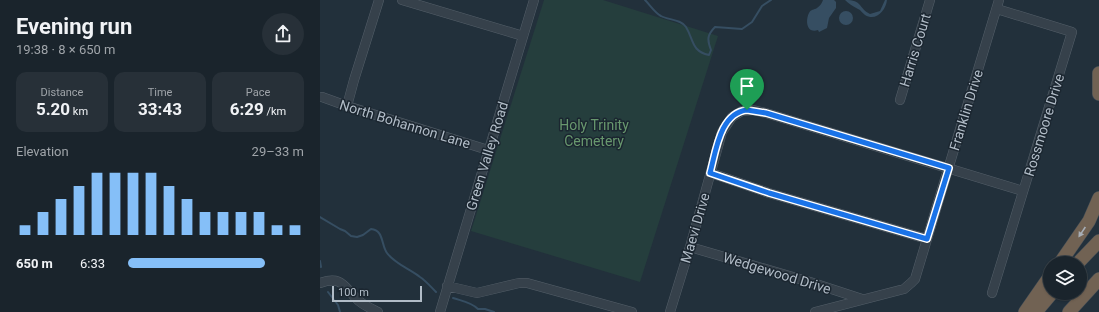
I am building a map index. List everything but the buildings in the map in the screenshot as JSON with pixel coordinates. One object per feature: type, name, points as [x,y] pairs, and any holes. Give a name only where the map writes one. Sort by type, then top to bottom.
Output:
[{"type":"highway","points":[[1099,73],[1099,94]]},
{"type":"highway","points":[[1065,256],[1089,221],[1099,198]]},
{"type":"highway","points":[[1085,256],[1099,241]]},
{"type":"highway","points":[[1069,312],[1099,279]]},
{"type":"highway","points":[[1074,312],[1099,279]]},
{"type":"highway","points":[[1025,312],[1043,286]]},
{"type":"highway","points":[[1036,312],[1046,300]]},
{"type":"street","points":[[347,106],[379,0]]},
{"type":"street","points":[[402,0],[523,36]]},
{"type":"street","name":"Green Valley Road","points":[[440,312],[534,0]]},
{"type":"street","name":"Harris Court","points":[[900,100],[930,0]]},
{"type":"street","name":"Franklin Drive","points":[[863,300],[904,289],[915,279],[998,4]]},
{"type":"street","name":"Rossmoore Drive","points":[[992,293],[1072,32],[998,4]]},
{"type":"street","name":"North Bohannon Lane","points":[[322,97],[488,150]]},
{"type":"street","name":"Maevi Drive","points":[[670,312],[690,247],[718,144],[725,126],[732,117],[747,110],[766,113],[1023,191]]},
{"type":"street","points":[[710,173],[769,193],[927,239]]},
{"type":"street","name":"Wedgewood Drive","points":[[690,247],[810,282],[863,300]]},
{"type":"street","points":[[320,283],[330,280],[346,286],[359,301],[372,310],[378,312]]},
{"type":"street","points":[[447,286],[476,293],[519,283],[527,283],[632,312]]},
{"type":"street","points":[[815,312],[863,300]]},
{"type":"green space","name":"Holy Trinity Cemetery","points":[[544,0],[603,0],[718,36],[640,282],[471,231]]},
{"type":"water","points":[[823,0],[834,0],[836,2],[836,8],[829,18],[827,28],[819,32],[818,30],[811,30],[807,23],[809,13],[816,9]]},
{"type":"water","points":[[845,0],[855,1],[870,14],[880,11],[885,0],[887,0],[885,8],[880,14],[869,17]]},
{"type":"water","points":[[846,11],[851,13],[853,18],[851,23],[846,25],[841,23],[839,18],[841,13]]},
{"type":"waterway","points":[[645,0],[659,15],[684,24],[696,48],[699,51],[709,55],[711,50],[708,38],[715,27],[742,29],[752,22],[762,6],[771,0]]},
{"type":"waterway","points":[[320,217],[351,236],[357,237],[363,235],[371,229],[375,230],[380,235],[385,250],[390,257],[416,274],[436,292]]},
{"type":"waterway","points":[[320,261],[321,267]]},
{"type":"waterway","points":[[328,292],[338,305],[340,312]]},
{"type":"waterway","points":[[453,298],[469,303],[478,309],[485,309],[494,312]]},
{"type":"route","points":[[747,110],[766,113],[949,168],[927,239],[798,202],[710,173],[725,126],[736,114],[747,110]]}]
